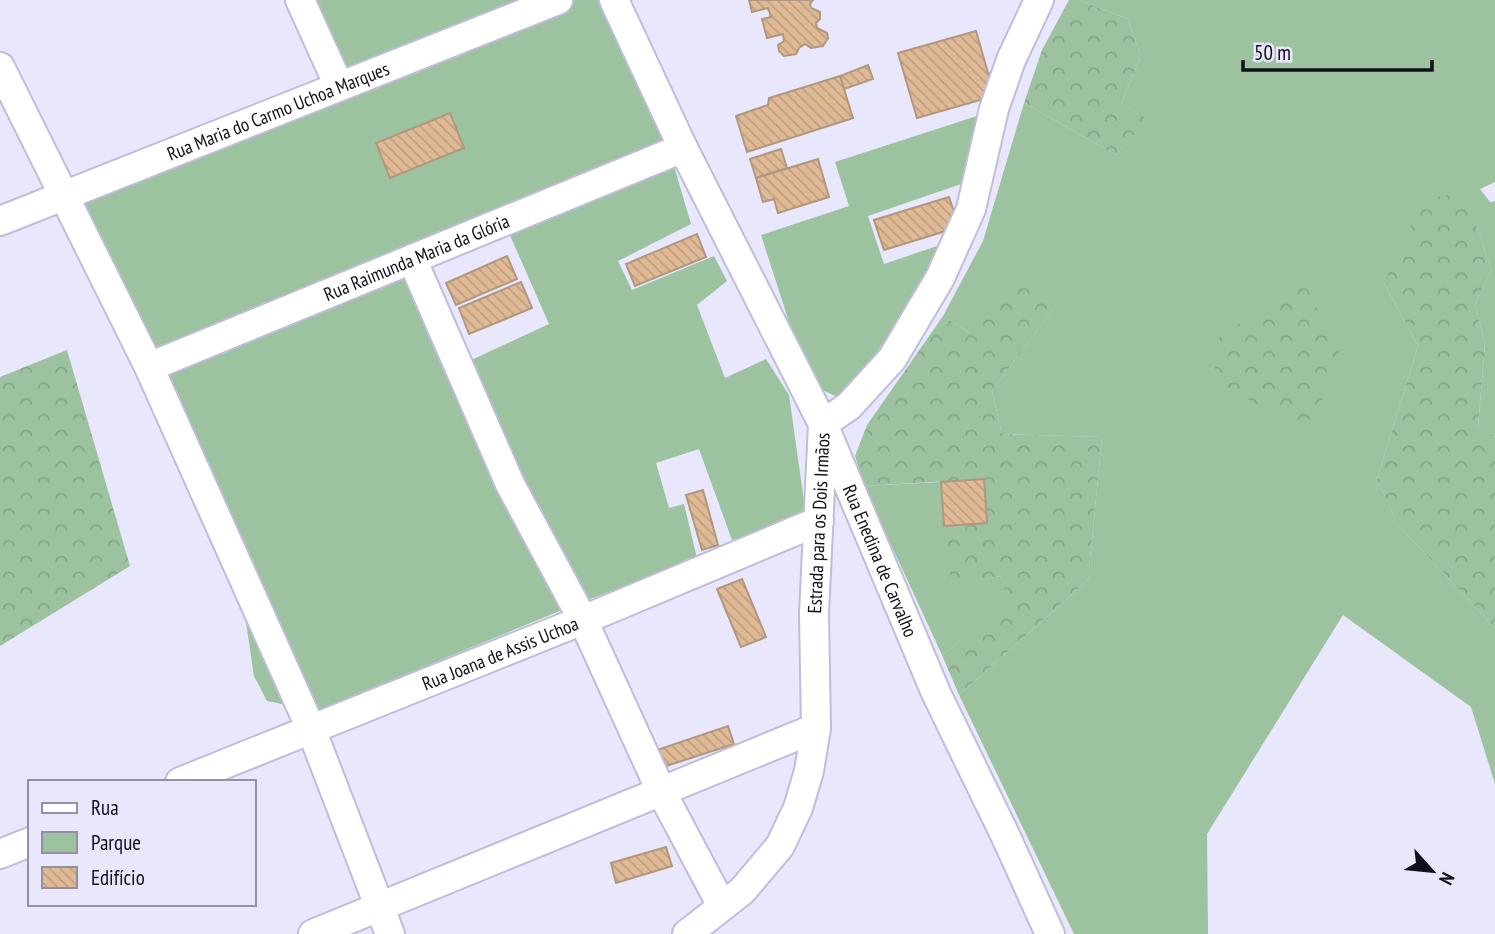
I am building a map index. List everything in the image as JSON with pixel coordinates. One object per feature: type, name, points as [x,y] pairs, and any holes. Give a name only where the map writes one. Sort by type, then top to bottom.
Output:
[{"type":"street","points":[[300,0],[339,86]]},
{"type":"street","name":"Rua Maria do Carmo Uchoa Marques","points":[[0,220],[558,0]]},
{"type":"street","name":"Rua Enedina de Carvalho","points":[[614,0],[683,148],[823,424],[936,693],[1006,836],[1049,934]]},
{"type":"street","name":"Estrada para os Dois Irmãos","points":[[687,934],[742,891],[780,846],[798,808],[809,771],[817,728],[814,614],[823,424],[849,405],[892,359],[940,278],[971,209],[994,109],[1011,61],[1039,0]]},
{"type":"street","points":[[0,67],[149,367],[311,729],[390,934]]},
{"type":"street","name":"Rua Raimunda Maria da Glória","points":[[149,367],[683,148]]},
{"type":"street","points":[[412,260],[510,484],[583,620],[661,791],[722,906]]},
{"type":"street","name":"Rua Joana de Assis Uchoa","points":[[185,780],[583,620],[819,521]]},
{"type":"street","points":[[313,934],[817,728]]},
{"type":"street","points":[[0,854],[28,843]]},
{"type":"green space","points":[[300,0],[614,0],[683,148],[300,299],[162,362],[422,264],[465,363],[549,324],[505,224],[671,156],[691,224],[618,261],[632,290],[714,256],[727,281],[697,305],[725,378],[766,359],[789,395],[806,515],[732,540],[699,449],[656,463],[669,508],[684,504],[697,558],[562,610],[295,720],[282,704],[267,701],[254,676],[243,602],[209,500],[181,445],[151,367],[64,194],[339,86]]},
{"type":"green space","points":[[1069,0],[1079,0],[1128,19],[1141,56],[1121,103],[1147,119],[1116,155],[1024,103],[1042,50]]},
{"type":"green space","points":[[1079,0],[1495,0],[1495,182],[1480,189],[1490,202],[1495,201],[1495,437],[1478,428],[1485,343],[1475,305],[1491,270],[1476,225],[1384,283],[1418,346],[1377,479],[1398,525],[1495,628],[1495,784],[1471,707],[1343,615],[1207,834],[1208,934],[1074,934],[959,695],[1088,580],[1102,437],[1002,434],[992,391],[1058,302],[970,333],[943,316],[983,241],[1024,103],[1116,155],[1146,119],[1121,103],[1141,56],[1128,19]]},
{"type":"green space","points":[[980,115],[964,183],[868,216],[884,264],[949,242],[847,398],[842,399],[809,384],[761,235],[849,206],[835,162]]},
{"type":"green space","points":[[1457,193],[1476,225],[1491,270],[1475,305],[1485,343],[1478,427],[1495,437],[1495,628],[1398,525],[1377,479],[1418,346],[1384,283],[1422,200]]},
{"type":"green space","points":[[1010,281],[1059,301],[992,391],[1002,434],[1102,437],[1088,580],[959,695],[942,655],[1008,603],[1001,576],[951,586],[944,526],[987,523],[984,479],[864,486],[855,456],[867,425],[943,316],[970,333]]},
{"type":"green space","points":[[1305,284],[1346,365],[1302,430],[1213,379],[1220,335]]},
{"type":"green space","points":[[67,350],[130,566],[0,646],[0,377]]},
{"type":"green space","points":[[941,482],[951,585],[1001,576],[1009,603],[942,655],[864,486]]},
{"type":"building","points":[[749,0],[813,0],[811,8],[820,12],[817,28],[827,33],[828,38],[823,46],[811,48],[805,44],[796,54],[784,56],[778,45],[784,41],[783,34],[767,38],[762,19],[771,17],[768,8],[752,12]]},
{"type":"building","points":[[976,31],[988,73],[1000,79],[991,97],[917,118],[898,53]]},
{"type":"building","points":[[868,65],[873,79],[844,89],[840,76]]},
{"type":"building","points":[[840,76],[853,118],[747,152],[736,116],[768,105],[769,98]]},
{"type":"building","points":[[450,113],[464,148],[390,178],[376,143]]},
{"type":"building","points":[[781,149],[787,168],[756,178],[750,159]]},
{"type":"building","points":[[818,159],[829,197],[778,213],[774,199],[763,202],[756,178]]},
{"type":"building","points":[[949,197],[959,227],[884,250],[874,220]]},
{"type":"building","points":[[697,234],[706,257],[635,286],[626,264]]},
{"type":"building","points":[[507,256],[517,279],[456,305],[446,283]]},
{"type":"building","points":[[521,282],[532,308],[469,334],[459,308]]},
{"type":"building","points":[[984,479],[987,523],[944,526],[941,482]]},
{"type":"building","points":[[703,490],[718,545],[702,550],[686,495]]},
{"type":"building","points":[[742,579],[766,637],[741,647],[717,589]]},
{"type":"building","points":[[728,726],[734,744],[663,767],[657,750]]},
{"type":"building","points":[[666,847],[672,866],[616,883],[611,863]]}]
